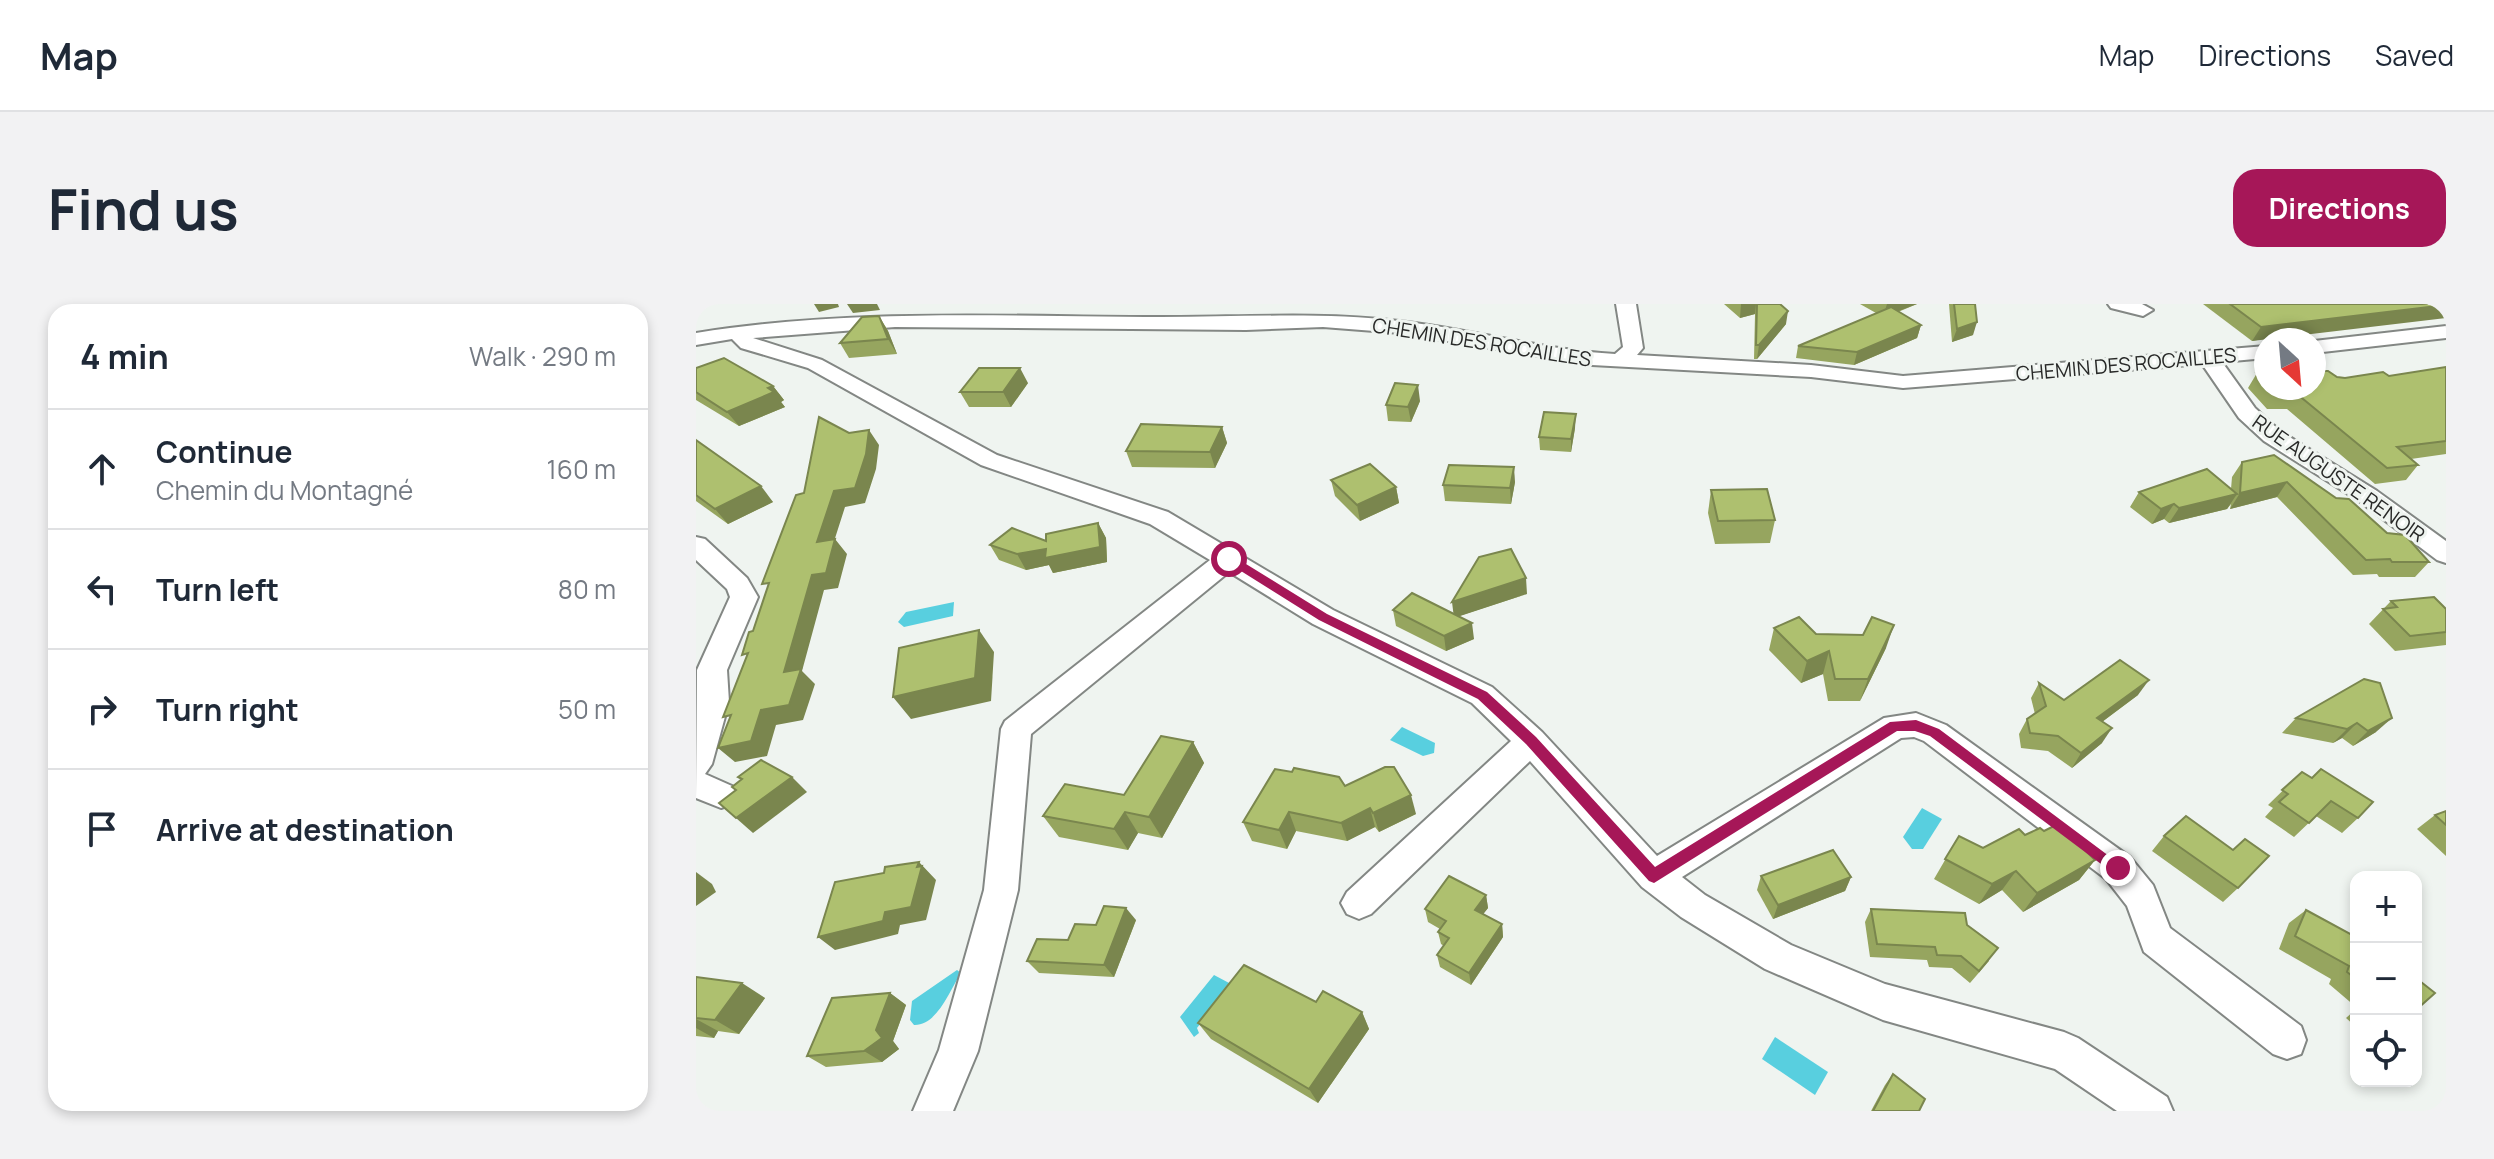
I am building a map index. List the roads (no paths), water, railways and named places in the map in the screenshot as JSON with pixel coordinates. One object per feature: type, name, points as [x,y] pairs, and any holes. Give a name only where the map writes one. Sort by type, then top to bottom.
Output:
[{"type":"street","points":[[1620,361],[1633,348],[1626,304]]},
{"type":"street","points":[[2118,304],[2143,310]]},
{"type":"street","name":"CHEMIN DES ROCAILLES","points":[[748,338],[932,320],[1219,324],[1323,321],[1400,327],[1592,359],[1811,371],[1903,382],[2254,353]]},
{"type":"street","points":[[2326,346],[2446,332]]},
{"type":"street","points":[[696,340],[748,338],[815,364],[989,460],[1159,518],[1323,617],[1482,695],[1531,741],[1654,876],[1693,906],[1778,957],[1883,1002],[2064,1052],[2153,1111]]},
{"type":"street","name":"RUE AUGUSTE RENOIR","points":[[2209,359],[2247,413],[2272,436],[2368,496],[2446,554]]},
{"type":"street","points":[[696,545],[738,584],[744,597],[704,668],[714,702],[696,764]]},
{"type":"street","points":[[933,1111],[958,1051],[1001,890],[1016,729],[1229,559]]},
{"type":"street","points":[[1654,876],[1895,726],[1916,725],[1935,733],[2118,868],[2134,885],[2157,940],[2287,1040]]},
{"type":"street","points":[[1359,903],[1531,741]]},
{"type":"water","points":[[954,602],[953,616],[904,627],[898,622],[906,612]]},
{"type":"water","points":[[1402,727],[1435,743],[1434,753],[1423,756],[1390,740]]},
{"type":"water","points":[[1922,808],[1942,819],[1923,849],[1912,849],[1903,837]]},
{"type":"water","points":[[957,970],[961,973],[936,1013],[930,1020],[914,1025],[910,1020],[912,1001]]},
{"type":"water","points":[[1214,975],[1231,984],[1197,1028],[1199,1033],[1194,1037],[1180,1017]]},
{"type":"water","points":[[1775,1037],[1828,1072],[1815,1095],[1762,1059]]}]
